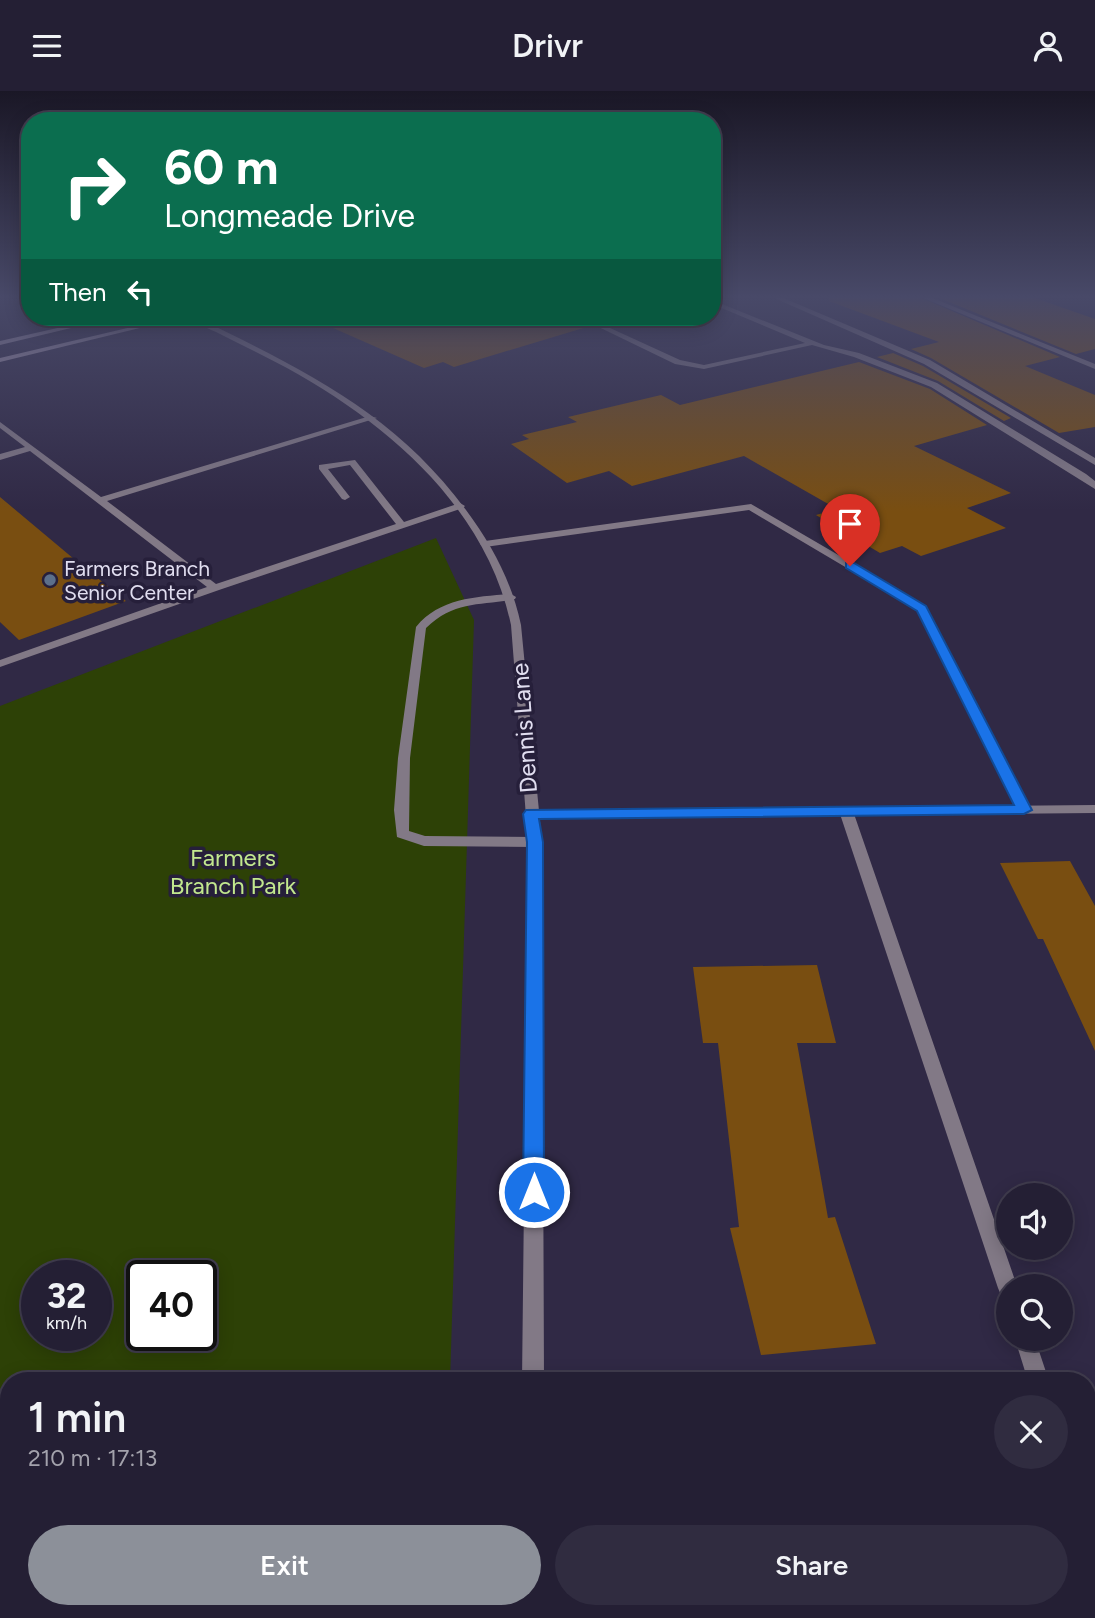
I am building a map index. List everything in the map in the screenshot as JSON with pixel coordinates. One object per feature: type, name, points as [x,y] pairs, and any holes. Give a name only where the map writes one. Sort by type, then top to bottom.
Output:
[{"type":"street","name":"Dennis Lane","points":[[293,368],[373,418],[405,442],[439,478],[460,506],[485,544],[511,597],[516,625],[535,842],[533,1372]]},
{"type":"street","points":[[890,368],[934,385],[1083,476],[1095,487]]},
{"type":"street","points":[[938,368],[1095,462]]},
{"type":"street","points":[[100,500],[373,418]]},
{"type":"street","points":[[0,424],[215,588]]},
{"type":"street","points":[[0,457],[32,448]]},
{"type":"street","points":[[345,497],[322,467],[352,462],[402,526]]},
{"type":"street","points":[[0,664],[460,506]]},
{"type":"street","points":[[485,544],[751,507],[922,608],[1024,810]]},
{"type":"street","points":[[511,597],[466,601],[435,611],[421,627],[405,767],[402,834],[424,841],[535,842]]},
{"type":"street","points":[[531,814],[1095,809]]},
{"type":"street","points":[[846,811],[1003,1274]]},
{"type":"street","points":[[1029,1351],[1036,1372]]},
{"type":"green space","name":"Farmers Branch Park","points":[[436,538],[474,620],[450,1372],[0,1372],[0,706]]},
{"type":"building","points":[[833,368],[875,368],[930,389],[987,425],[914,446],[1011,493],[967,508],[1006,528],[921,556],[902,546],[880,553],[816,515],[837,509],[744,456],[632,486],[609,471],[567,483],[511,444],[529,439],[522,435],[577,422],[568,417],[661,395],[680,405]]},
{"type":"building","points":[[906,368],[927,368],[1011,418],[1004,421],[938,381]]},
{"type":"building","points":[[949,368],[1030,368],[1095,395],[1095,427],[1059,433]]},
{"type":"building","name":"Farmers Branch Senior Center","points":[[0,497],[126,601],[19,640],[0,622]]},
{"type":"building","points":[[1070,861],[1095,906],[1095,1051],[1043,939],[1038,939],[1000,863]]},
{"type":"building","points":[[817,965],[836,1043],[797,1043],[828,1218],[835,1217],[876,1344],[761,1355],[730,1228],[739,1227],[718,1043],[703,1043],[693,967]]},
{"type":"place","name":"Farmers Branch Senior Center","points":[[50,580]]},
{"type":"route","points":[[534,1192],[535,842],[531,814],[1024,810],[922,608],[850,566]]}]
